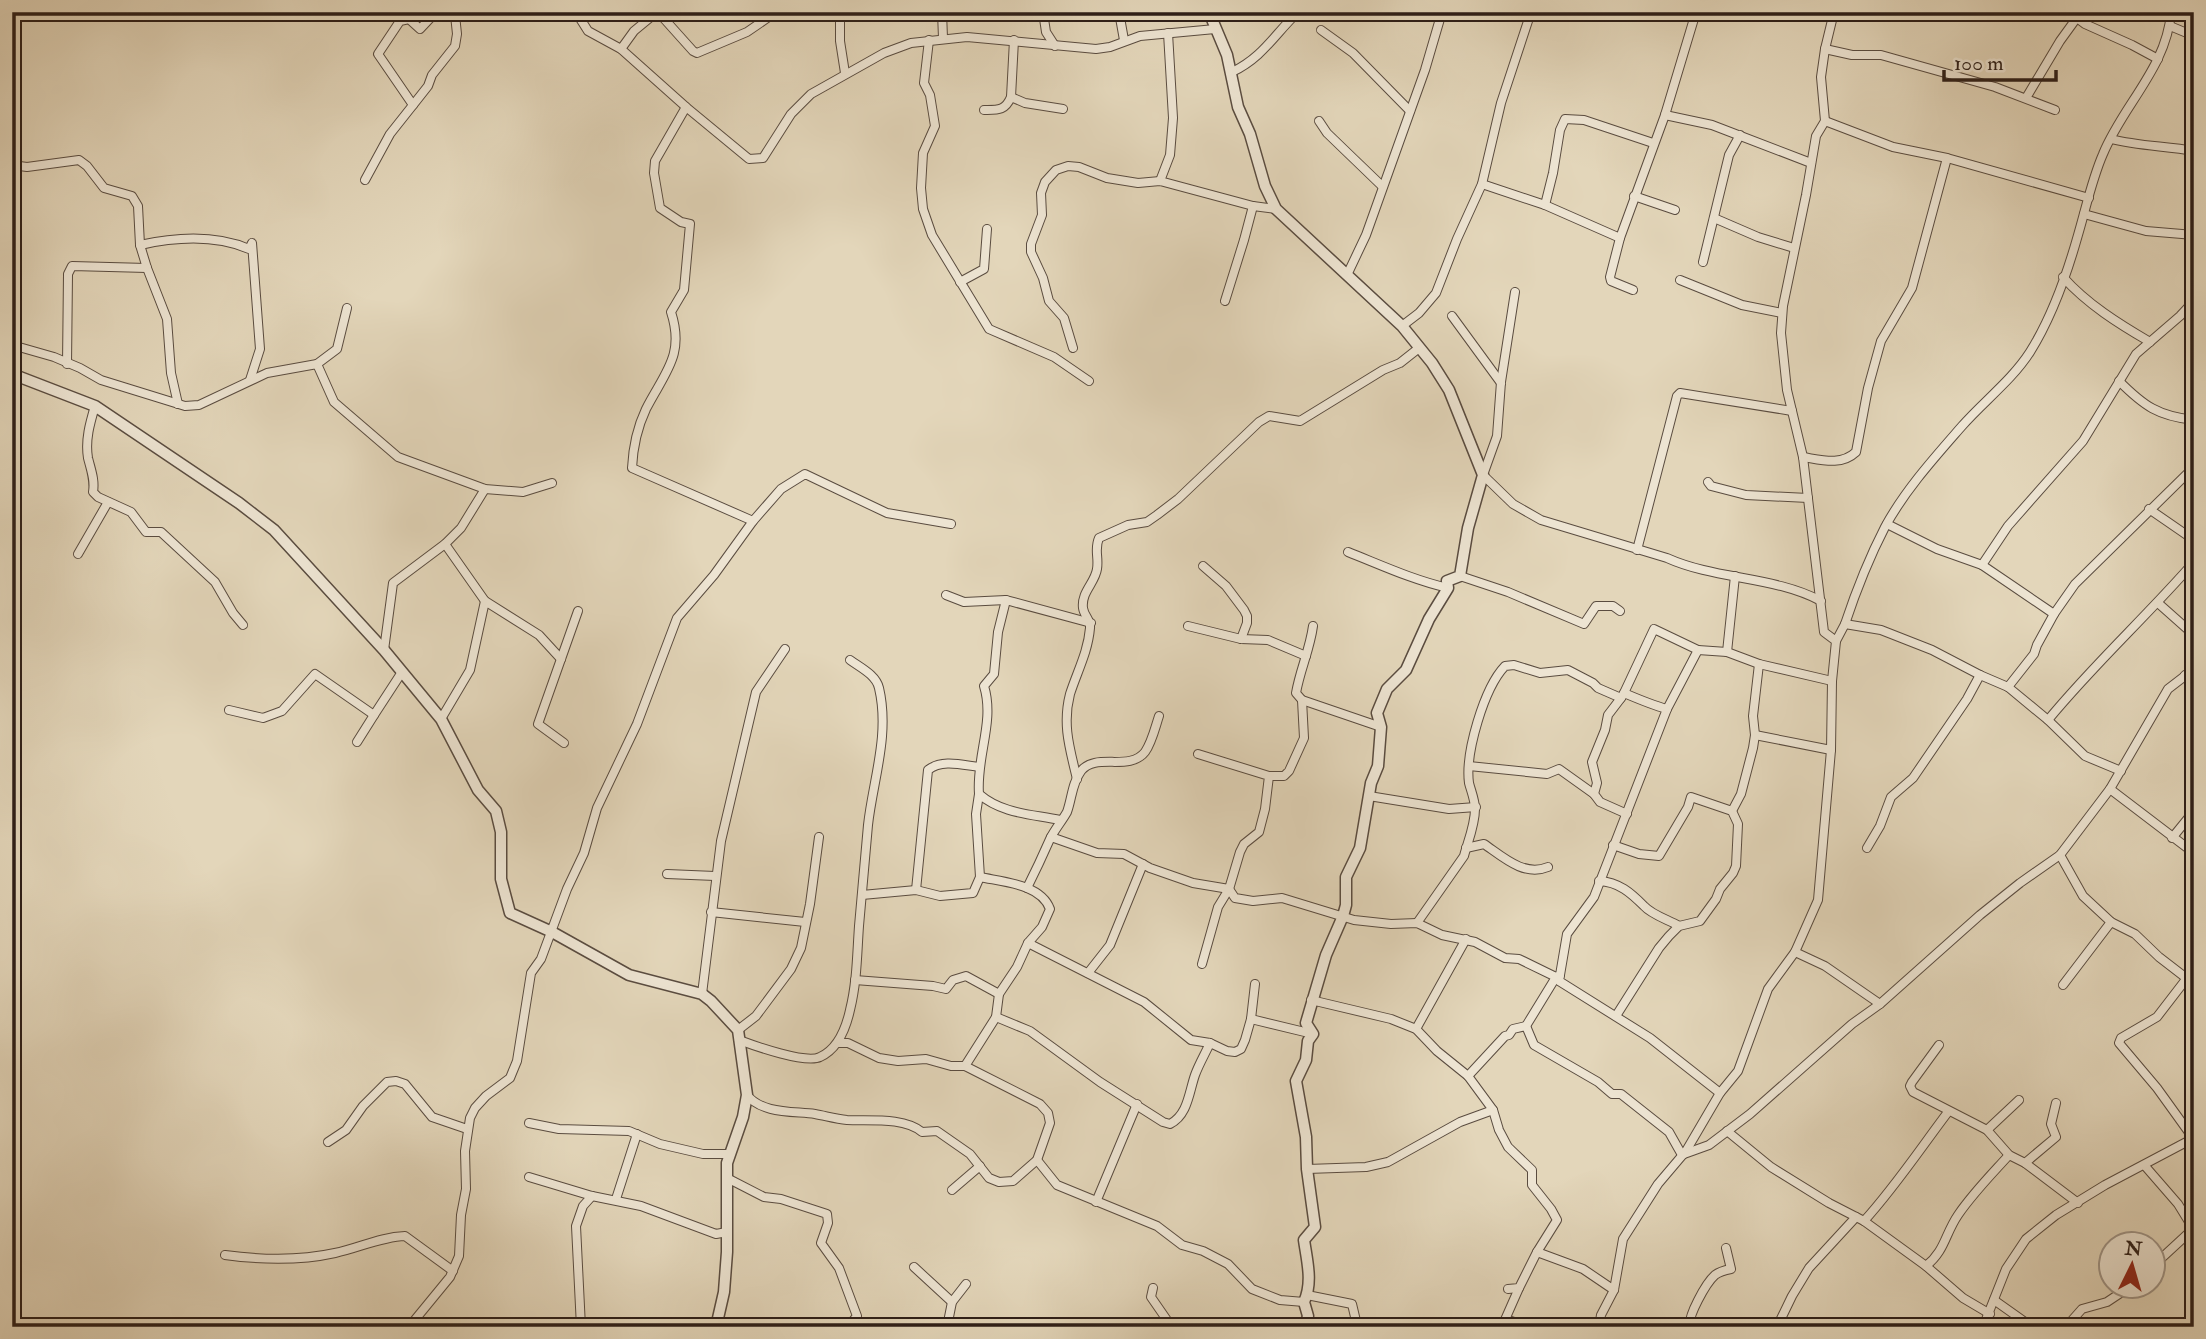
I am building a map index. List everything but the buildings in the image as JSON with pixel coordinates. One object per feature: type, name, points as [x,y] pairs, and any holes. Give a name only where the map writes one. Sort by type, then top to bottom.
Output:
[{"type":"street","points":[[413,105],[378,54],[400,21],[409,19],[420,29],[436,12]]},
{"type":"street","points":[[576,12],[588,31],[621,48],[685,107],[749,159],[758,160],[771,150],[791,114],[811,94],[884,53],[911,43],[943,38],[1014,40],[1055,47],[1096,49],[1110,47],[1124,40],[1214,29]]},
{"type":"street","points":[[621,48],[634,31],[657,12],[697,53],[747,32],[776,12]]},
{"type":"street","points":[[840,12],[840,41],[845,73]]},
{"type":"street","points":[[942,12],[943,38]]},
{"type":"street","points":[[1043,12],[1046,32],[1055,47]]},
{"type":"street","points":[[1119,12],[1124,40]]},
{"type":"street","points":[[1209,12],[1227,55],[1238,107],[1250,134],[1265,186],[1276,209],[1402,326],[1449,390],[1483,475],[1513,504],[1541,520],[1667,558],[1687,567],[1798,590],[1821,601]]},
{"type":"street","points":[[1232,72],[1250,63],[1269,46],[1298,12]]},
{"type":"street","points":[[1402,326],[1419,313],[1436,293],[1482,184],[1501,103],[1531,12]]},
{"type":"street","points":[[1633,290],[1609,279],[1634,196],[1665,115],[1696,12]]},
{"type":"street","points":[[1800,12],[1833,15],[1821,77],[1825,121],[1816,136],[1782,313],[1781,333],[1786,378],[1803,457],[1824,632],[1836,640]]},
{"type":"street","points":[[2042,12],[2079,15],[2158,60]]},
{"type":"street","points":[[1599,1327],[1601,1315],[1614,1290],[1623,1239],[1658,1184],[1683,1154],[1720,1093],[1738,1071],[1768,989],[1795,952],[1818,900],[1831,750],[1832,681],[1836,640],[1868,563],[1886,524],[1922,473],[2028,354],[2038,337],[2063,277],[2103,152],[2158,60],[2170,26],[2171,12]]},
{"type":"street","points":[[365,180],[390,134],[455,46],[457,13]]},
{"type":"street","points":[[1348,273],[1366,235],[1425,70],[1439,14]]},
{"type":"street","points":[[2026,98],[2079,15]]},
{"type":"street","points":[[2170,26],[2194,36]]},
{"type":"street","points":[[1321,30],[1353,53],[1410,111]]},
{"type":"street","points":[[1160,181],[1170,155],[1173,118],[1168,33]]},
{"type":"street","points":[[929,40],[924,83],[930,95],[935,126],[923,153],[921,188],[923,209],[932,235],[989,330],[1054,357],[1089,382]]},
{"type":"street","points":[[984,110],[1001,110],[1008,106],[1011,97],[1014,40]]},
{"type":"street","points":[[1825,48],[1852,55],[1881,55],[1995,87],[2055,110]]},
{"type":"street","points":[[1011,97],[1025,103],[1063,109]]},
{"type":"street","points":[[685,107],[659,152],[654,167],[660,208],[681,222],[691,224],[684,290],[671,312],[678,331],[675,352],[667,373],[645,411],[635,440],[632,468],[753,521]]},
{"type":"street","points":[[1665,115],[1712,125],[1811,163]]},
{"type":"street","points":[[1545,205],[1560,130],[1565,119],[1584,120],[1653,143]]},
{"type":"street","points":[[1319,121],[1327,134],[1382,186]]},
{"type":"street","points":[[1825,121],[1893,147],[1947,158],[2089,198]]},
{"type":"street","points":[[1703,262],[1729,155],[1740,135]]},
{"type":"street","points":[[2111,139],[2137,146],[2194,151]]},
{"type":"street","points":[[1803,457],[1839,461],[1849,459],[1856,452],[1868,388],[1881,341],[1912,288],[1947,158]]},
{"type":"street","points":[[12,165],[27,167],[79,160],[104,188],[132,196],[138,206],[140,245],[165,309],[171,373],[178,404]]},
{"type":"street","points":[[1073,348],[1065,318],[1049,300],[1043,278],[1031,252],[1031,244],[1042,215],[1041,193],[1045,182],[1056,170],[1068,166],[1079,167],[1107,178],[1138,183],[1160,181],[1252,206],[1276,209]]},
{"type":"street","points":[[1482,184],[1545,205],[1620,238]]},
{"type":"street","points":[[1634,196],[1675,210]]},
{"type":"street","points":[[1224,301],[1252,206]]},
{"type":"street","points":[[2084,214],[2146,231],[2194,235]]},
{"type":"street","points":[[1714,218],[1758,237],[1794,248]]},
{"type":"street","points":[[960,282],[984,270],[987,229]]},
{"type":"street","points":[[140,245],[210,237],[249,249],[252,243],[260,349],[250,380]]},
{"type":"street","points":[[67,364],[68,274],[72,266],[147,268]]},
{"type":"street","points":[[2063,277],[2120,324],[2150,342]]},
{"type":"street","points":[[1680,281],[1742,305],[1782,313]]},
{"type":"street","points":[[1461,576],[1468,528],[1497,436],[1501,383],[1515,292]]},
{"type":"street","points":[[1982,565],[2008,526],[2083,440],[2136,354],[2194,301]]},
{"type":"street","points":[[12,345],[80,368],[101,380],[185,406],[199,405],[267,373],[317,364],[337,349],[347,309]]},
{"type":"street","points":[[1452,316],[1501,383]]},
{"type":"street","points":[[1077,779],[1068,748],[1067,710],[1070,694],[1087,649],[1091,623],[1083,609],[1085,594],[1097,571],[1095,555],[1099,538],[1128,525],[1147,522],[1178,499],[1259,422],[1269,416],[1300,421],[1383,370],[1400,363],[1419,348]]},
{"type":"street","points":[[317,364],[334,402],[398,457],[485,489],[523,492],[552,483]]},
{"type":"street","points":[[12,374],[95,407],[239,503],[274,530],[384,650],[441,719],[478,790],[496,811],[500,832],[501,879],[510,913],[552,932],[629,975],[702,994],[738,1035],[809,1060],[819,1059],[838,1043],[850,1011],[869,823],[880,762],[881,713],[877,679],[850,660]]},
{"type":"street","points":[[2119,382],[2152,410],[2194,420]]},
{"type":"street","points":[[1637,550],[1665,436],[1680,393],[1792,411]]},
{"type":"street","points":[[95,407],[88,427],[93,492],[131,512],[146,532],[160,532],[200,567],[215,582],[243,625]]},
{"type":"street","points":[[2008,687],[2034,654],[2054,614],[2075,584],[2194,467]]},
{"type":"street","points":[[409,1327],[453,1271],[459,1256],[461,1215],[466,1189],[467,1129],[475,1108],[509,1078],[513,1071],[523,1033],[531,973],[541,959],[567,889],[584,853],[597,808],[637,724],[677,618],[781,489],[805,474],[887,513],[951,524]]},
{"type":"street","points":[[1708,482],[1711,486],[1745,495],[1808,498]]},
{"type":"street","points":[[384,650],[393,583],[445,544],[461,528],[485,489]]},
{"type":"street","points":[[78,554],[108,502]]},
{"type":"street","points":[[2149,509],[2194,540]]},
{"type":"street","points":[[1886,524],[1937,549],[1982,565],[2054,614]]},
{"type":"street","points":[[445,544],[485,601],[539,635],[561,659]]},
{"type":"street","points":[[1348,552],[1419,582],[1448,588]]},
{"type":"street","points":[[2049,720],[2071,692],[2194,562]]},
{"type":"street","points":[[1203,566],[1226,586],[1244,610],[1247,623],[1241,639]]},
{"type":"street","points":[[1313,1034],[1306,1023],[1311,1000],[1343,916],[1346,905],[1346,877],[1360,848],[1369,796],[1378,766],[1381,727],[1377,713],[1387,690],[1406,670],[1429,619],[1448,588],[1447,581],[1461,576],[1508,592],[1584,624],[1597,606],[1613,606],[1620,611]]},
{"type":"street","points":[[1727,652],[1735,576]]},
{"type":"street","points":[[946,595],[964,602],[1006,600],[1091,623]]},
{"type":"street","points":[[862,895],[916,890],[940,896],[973,893],[980,877],[976,814],[979,767],[989,702],[984,686],[994,674],[998,632],[1006,600]]},
{"type":"street","points":[[441,719],[470,670],[485,601]]},
{"type":"street","points":[[2158,603],[2194,635]]},
{"type":"street","points":[[565,743],[538,724],[578,611]]},
{"type":"street","points":[[1844,624],[1881,630],[1931,650],[2008,687],[2049,720],[2085,756],[2121,771]]},
{"type":"street","points":[[1188,626],[1241,639],[1268,640],[1306,656]]},
{"type":"street","points":[[1313,626],[1296,693],[1302,700],[1381,727]]},
{"type":"street","points":[[1594,794],[1597,783],[1592,762],[1608,715],[1623,696],[1654,629],[1698,650],[1727,652],[1759,664],[1832,681]]},
{"type":"street","points":[[702,994],[721,841],[756,692],[785,649]]},
{"type":"street","points":[[1468,1076],[1504,1036],[1509,1035],[1513,1029],[1527,1026],[1558,976],[1567,934],[1594,897],[1667,709],[1698,650]]},
{"type":"street","points":[[1732,811],[1741,794],[1755,735],[1759,664]]},
{"type":"street","points":[[1418,923],[1464,856],[1476,807],[1469,782],[1469,766],[1483,701],[1505,666],[1540,673],[1568,670],[1593,682],[1598,688],[1667,709]]},
{"type":"street","points":[[1683,1154],[1709,1145],[1750,1114],[1980,915],[2060,855],[2110,789],[2168,689],[2194,669]]},
{"type":"street","points":[[357,742],[402,672]]},
{"type":"street","points":[[229,710],[263,718],[282,712],[314,674],[374,715]]},
{"type":"street","points":[[1867,848],[1880,826],[1891,797],[1913,778],[1967,699],[1980,675]]},
{"type":"street","points":[[2185,676],[2194,688]]},
{"type":"street","points":[[1198,754],[1269,776],[1284,776],[1304,738],[1302,700]]},
{"type":"street","points":[[1027,888],[1051,837],[1060,820],[1064,818],[1077,779],[1090,764],[1137,759],[1146,751],[1159,716]]},
{"type":"street","points":[[1755,735],[1831,750]]},
{"type":"street","points":[[916,890],[928,770],[944,763],[979,767]]},
{"type":"street","points":[[1469,766],[1547,774],[1559,769],[1594,794],[1600,802],[1627,814]]},
{"type":"street","points":[[1202,964],[1218,907],[1229,889],[1240,852],[1244,844],[1259,832],[1269,776]]},
{"type":"street","points":[[2110,789],[2194,853]]},
{"type":"street","points":[[979,794],[1002,808],[1035,817],[1060,820]]},
{"type":"street","points":[[1369,796],[1449,809],[1476,807]]},
{"type":"street","points":[[1613,845],[1639,854],[1659,856],[1688,807],[1691,797],[1732,811],[1738,824],[1736,866],[1733,873],[1700,921],[1679,926],[1659,948],[1616,1016]]},
{"type":"street","points":[[2172,838],[2194,811]]},
{"type":"street","points":[[738,1035],[757,1016],[791,970],[801,948],[819,837]]},
{"type":"street","points":[[1051,837],[1097,853],[1124,854],[1150,868],[1193,883],[1229,889],[1235,898],[1253,901],[1282,898],[1354,920],[1418,923],[1442,934],[1466,939],[1506,958],[1519,959],[1558,976],[1559,981],[1650,1038],[1720,1093]]},
{"type":"street","points":[[1466,848],[1484,844],[1525,869],[1536,871],[1548,867]]},
{"type":"street","points":[[1983,1327],[2006,1269],[2026,1239],[2056,1215],[2105,1185],[2194,1138],[2119,1043],[2121,1038],[2157,1017],[2190,981],[2158,957],[2135,934],[2111,922],[2083,896],[2060,855]]},
{"type":"street","points":[[1088,974],[1111,945],[1143,864]]},
{"type":"street","points":[[667,874],[715,876]]},
{"type":"street","points":[[965,1066],[996,1017],[999,994],[1017,967],[1028,943],[1042,927],[1049,909],[1046,900],[1027,888],[980,877]]},
{"type":"street","points":[[1599,881],[1608,881],[1624,888],[1645,907],[1679,926]]},
{"type":"street","points":[[711,912],[805,922]]},
{"type":"street","points":[[2063,985],[2111,922]]},
{"type":"street","points":[[1416,1029],[1466,939]]},
{"type":"street","points":[[1028,943],[1144,1002],[1191,1040],[1210,1043],[1227,1051],[1235,1052],[1241,1049],[1251,1019],[1255,984]]},
{"type":"street","points":[[1795,952],[1825,967],[1880,1004]]},
{"type":"street","points":[[855,980],[946,989],[953,980],[966,975],[999,994]]},
{"type":"street","points":[[1311,1000],[1398,1021],[1416,1029],[1437,1051],[1468,1076],[1493,1110],[1508,1147],[1532,1170],[1532,1185],[1557,1220],[1537,1252],[1502,1324]]},
{"type":"street","points":[[996,1017],[1030,1031],[1100,1082],[1170,1124],[1177,1120],[1185,1108],[1196,1072],[1210,1043]]},
{"type":"street","points":[[1251,1019],[1313,1034]]},
{"type":"street","points":[[1527,1026],[1534,1045],[1598,1082],[1612,1094],[1621,1094],[1669,1132],[1683,1154]]},
{"type":"street","points":[[1305,1327],[1308,1316],[1305,1299],[1309,1272],[1304,1240],[1315,1227],[1306,1137],[1296,1081],[1306,1060],[1308,1041],[1313,1034]]},
{"type":"street","points":[[716,1327],[724,1292],[730,1154],[743,1117],[747,1095],[738,1035]]},
{"type":"street","points":[[747,1095],[772,1109],[850,1120],[872,1119],[894,1124],[912,1124],[922,1132],[937,1131],[971,1154],[989,1178],[999,1182],[1013,1181],[1037,1160],[1050,1124],[1048,1113],[1040,1104],[965,1066],[951,1066],[926,1059],[879,1058],[848,1044],[838,1043]]},
{"type":"street","points":[[1939,1045],[1910,1086],[1917,1095],[1987,1130],[2009,1156],[2025,1163],[2078,1203]]},
{"type":"street","points":[[328,1142],[346,1130],[363,1106],[387,1082],[396,1081],[405,1084],[432,1117],[467,1129]]},
{"type":"street","points":[[1987,1130],[2019,1100]]},
{"type":"street","points":[[2025,1163],[2056,1137],[2051,1124],[2056,1103]]},
{"type":"street","points":[[1096,1202],[1137,1104]]},
{"type":"street","points":[[1307,1168],[1366,1167],[1388,1162],[1460,1122],[1493,1110]]},
{"type":"street","points":[[1777,1327],[1809,1268],[1892,1190],[1948,1112]]},
{"type":"street","points":[[529,1123],[559,1129],[622,1130],[660,1144],[703,1154],[730,1154]]},
{"type":"street","points":[[1727,1131],[1771,1167],[1860,1219],[1926,1266],[1963,1298],[1990,1314]]},
{"type":"street","points":[[616,1199],[638,1134]]},
{"type":"street","points":[[1926,1266],[1938,1257],[1951,1227],[1972,1195],[2009,1156]]},
{"type":"street","points":[[1037,1160],[1057,1185],[1157,1226],[1182,1245],[1203,1251],[1228,1264],[1252,1289],[1280,1300],[1305,1299],[1352,1304],[1356,1321],[1364,1327]]},
{"type":"street","points":[[952,1190],[980,1166]]},
{"type":"street","points":[[2145,1166],[2178,1204],[2193,1229],[2168,1252]]},
{"type":"street","points":[[529,1177],[592,1196],[641,1206],[716,1234],[727,1232]]},
{"type":"street","points":[[727,1178],[764,1197],[781,1199],[827,1214],[828,1223],[821,1243],[839,1268],[857,1316],[843,1327]]},
{"type":"street","points":[[581,1327],[576,1226],[583,1206],[592,1196]]},
{"type":"street","points":[[225,1255],[262,1260],[294,1258],[336,1253],[376,1240],[405,1236],[453,1271]]},
{"type":"street","points":[[1690,1327],[1689,1319],[1708,1284],[1716,1274],[1731,1269],[1726,1248]]},
{"type":"street","points":[[1537,1252],[1583,1269],[1614,1290]]},
{"type":"street","points":[[914,1267],[952,1302]]},
{"type":"street","points":[[947,1327],[952,1302],[966,1284]]},
{"type":"street","points":[[1153,1288],[1151,1297],[1169,1323],[1167,1327]]},
{"type":"street","points":[[1508,1289],[1520,1288]]},
{"type":"street","points":[[1994,1300],[2032,1327]]},
{"type":"street","points":[[2066,1327],[2082,1309],[2109,1300]]},
{"type":"street","points":[[1502,1324],[1508,1320],[1530,1327]]}]
